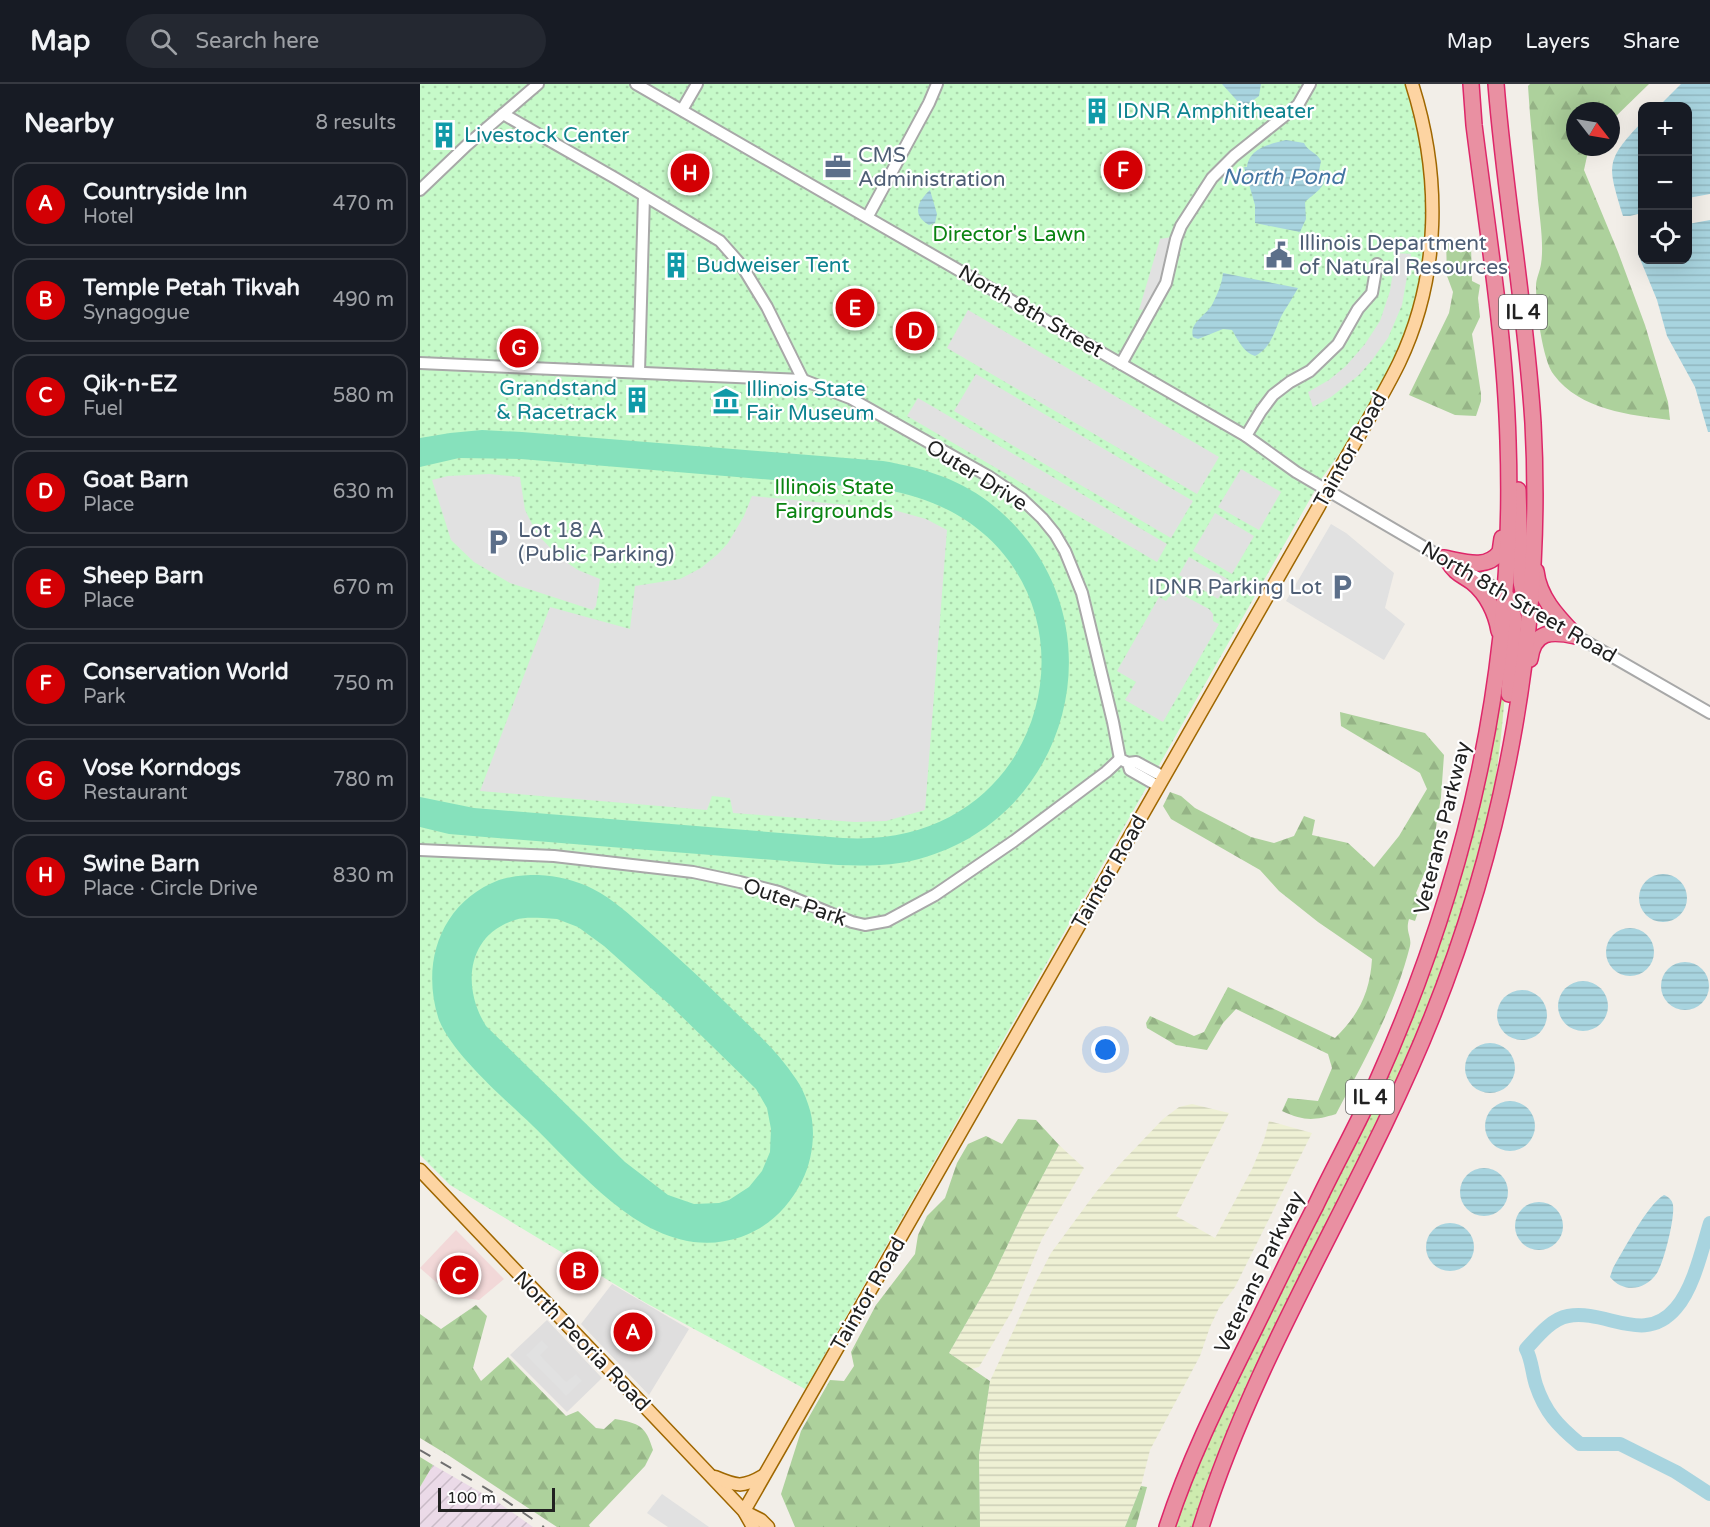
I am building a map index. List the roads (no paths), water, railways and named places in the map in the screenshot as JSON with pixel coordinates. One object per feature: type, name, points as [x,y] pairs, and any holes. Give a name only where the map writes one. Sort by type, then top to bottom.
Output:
[{"type":"highway","name":"Veterans Parkway","points":[[1167,1527],[1187,1472],[1214,1412],[1373,1090],[1404,1020],[1429,955],[1454,878],[1488,733],[1501,642],[1505,594],[1508,538],[1508,440],[1504,373],[1471,84]]},
{"type":"highway","name":"IL 4","points":[[1201,1527],[1229,1445],[1260,1374],[1404,1083],[1434,1012],[1478,885],[1508,759],[1520,692],[1529,609],[1534,455],[1527,342],[1502,156],[1496,84]]},
{"type":"highway","points":[[1507,413],[1513,428],[1516,452],[1521,582],[1523,597],[1529,609]]},
{"type":"highway","points":[[1446,559],[1480,564],[1493,559],[1500,552],[1503,461],[1508,440]]},
{"type":"highway","points":[[1533,540],[1537,578],[1544,596],[1558,617],[1576,636]]},
{"type":"highway","points":[[1446,559],[1455,572],[1473,583],[1487,600],[1495,615],[1501,642]]},
{"type":"highway","points":[[1505,594],[1514,619],[1511,678],[1502,757],[1508,759],[1519,733],[1533,645],[1540,637],[1550,633],[1559,632],[1576,636]]},
{"type":"main road","name":"Taintor Road","points":[[744,1511],[1327,491],[1391,378],[1406,346],[1421,301],[1429,262],[1433,218],[1432,172],[1428,146],[1412,84]]},
{"type":"main road","name":"North Peoria Road","points":[[420,1170],[744,1511],[753,1527]]},
{"type":"main road","points":[[711,1476],[741,1485],[751,1483],[764,1475]]},
{"type":"main road","name":"North Peoria Road","points":[[744,1511],[761,1520],[768,1527]]},
{"type":"street","points":[[420,190],[538,84]]},
{"type":"street","name":"North 8th Street","points":[[636,84],[1246,436],[1327,491]]},
{"type":"street","points":[[682,110],[697,84]]},
{"type":"street","points":[[868,216],[937,84]]},
{"type":"street","points":[[1121,364],[1166,283],[1181,226],[1207,185],[1222,165],[1298,105],[1310,84]]},
{"type":"street","points":[[503,114],[720,241],[733,253],[767,307],[803,380]]},
{"type":"street","points":[[639,372],[644,195]]},
{"type":"street","points":[[1246,436],[1273,395],[1310,371],[1338,345],[1358,309],[1372,293],[1377,264]]},
{"type":"street","name":"Outer Drive","points":[[420,363],[803,380],[850,398],[988,476],[1022,499],[1042,518],[1065,551],[1083,593],[1124,761]]},
{"type":"street","name":"North 8th Street Road","points":[[1327,491],[1710,713]]},
{"type":"street","points":[[1124,761],[1136,762],[1161,782]]},
{"type":"street","name":"Outer Park","points":[[420,850],[554,856],[693,872],[779,892],[866,926],[878,924],[935,895],[975,869],[1124,761]]},
{"type":"water","points":[[1222,84],[1261,84],[1259,96],[1244,107]]},
{"type":"water","points":[[1681,84],[1710,84],[1710,194],[1692,197],[1692,102],[1663,102]]},
{"type":"water","points":[[1638,126],[1638,214],[1623,216],[1612,174],[1615,156],[1620,156],[1620,148]]},
{"type":"water","name":"North Pond","points":[[1286,140],[1304,143],[1321,161],[1319,171],[1324,173],[1325,178],[1322,186],[1305,202],[1306,219],[1300,232],[1255,223],[1255,205],[1244,167],[1247,167],[1256,151],[1267,145]]},
{"type":"water","points":[[930,190],[937,214],[935,223],[929,225],[920,217],[918,208]]},
{"type":"water","points":[[1710,220],[1710,432],[1708,432],[1695,387],[1667,336],[1657,300],[1642,264],[1692,264],[1692,223]]},
{"type":"water","points":[[1223,273],[1298,288],[1266,347],[1255,356],[1244,349],[1232,330],[1223,329],[1198,339],[1193,337],[1195,324],[1209,309],[1216,297]]},
{"type":"water","points":[[1663,874],[1680,881],[1687,898],[1680,915],[1663,922],[1646,915],[1639,898],[1646,881]]},
{"type":"water","points":[[1630,928],[1647,935],[1654,952],[1647,969],[1630,976],[1613,969],[1606,952],[1613,935]]},
{"type":"water","points":[[1685,962],[1702,969],[1709,986],[1702,1003],[1685,1010],[1668,1003],[1661,986],[1668,969]]},
{"type":"water","points":[[1583,981],[1601,988],[1608,1006],[1601,1024],[1583,1031],[1565,1024],[1558,1006],[1565,988]]},
{"type":"water","points":[[1522,990],[1540,997],[1547,1015],[1540,1033],[1522,1040],[1504,1033],[1497,1015],[1504,997]]},
{"type":"water","points":[[1490,1043],[1508,1050],[1515,1068],[1508,1086],[1490,1093],[1472,1086],[1465,1068],[1472,1050]]},
{"type":"water","points":[[1510,1101],[1528,1108],[1535,1126],[1528,1144],[1510,1151],[1492,1144],[1485,1126],[1492,1108]]},
{"type":"water","points":[[1484,1168],[1501,1175],[1508,1192],[1501,1209],[1484,1216],[1467,1209],[1460,1192],[1467,1175]]},
{"type":"water","points":[[1664,1195],[1672,1202],[1673,1211],[1660,1267],[1652,1279],[1640,1286],[1627,1288],[1621,1286],[1610,1277],[1613,1268],[1643,1218]]},
{"type":"water","points":[[1539,1202],[1556,1209],[1563,1226],[1556,1243],[1539,1250],[1522,1243],[1515,1226],[1522,1209]]},
{"type":"water","points":[[1450,1223],[1467,1230],[1474,1247],[1467,1264],[1450,1271],[1433,1264],[1426,1247],[1433,1230]]},
{"type":"waterway","points":[[1710,1223],[1688,1290],[1676,1308],[1664,1319],[1651,1324],[1638,1325],[1583,1315],[1568,1316],[1550,1325],[1526,1349],[1536,1385],[1548,1411],[1559,1425],[1580,1444],[1620,1444],[1676,1472],[1710,1494]]},
{"type":"railway","points":[[420,1450],[499,1496],[544,1527]]},
{"type":"place","name":"IDNR Amphitheater","points":[[1097,111]]},
{"type":"place","name":"Livestock Center","points":[[444,135]]},
{"type":"place","name":"CMS Administration","points":[[838,167]]},
{"type":"place","name":"Conservation World","points":[[1123,170]]},
{"type":"place","name":"Swine Barn","points":[[690,173]]},
{"type":"place","name":"Illinois Department of Natural Resources","points":[[1279,255]]},
{"type":"place","name":"Budweiser Tent","points":[[676,265]]},
{"type":"place","name":"Sheep Barn","points":[[855,308]]},
{"type":"place","name":"Goat Barn","points":[[915,331]]},
{"type":"place","name":"Vose Korndogs","points":[[519,348]]},
{"type":"place","name":"Grandstand & Racetrack","points":[[637,400]]},
{"type":"place","name":"Illinois State Fair Museum","points":[[726,401]]},
{"type":"place","name":"Lot 18 A (Public Parking)","points":[[498,542]]},
{"type":"place","name":"IDNR Parking Lot","points":[[1342,587]]},
{"type":"place","name":"Temple Petah Tikvah","points":[[579,1271]]},
{"type":"place","name":"Qik-n-EZ","points":[[459,1275]]},
{"type":"place","name":"Countryside Inn","points":[[633,1332]]},
{"type":"park label","name":"Director's Lawn","points":[[1009,234]]},
{"type":"park label","name":"Illinois State Fairgrounds","points":[[834,499]]}]
